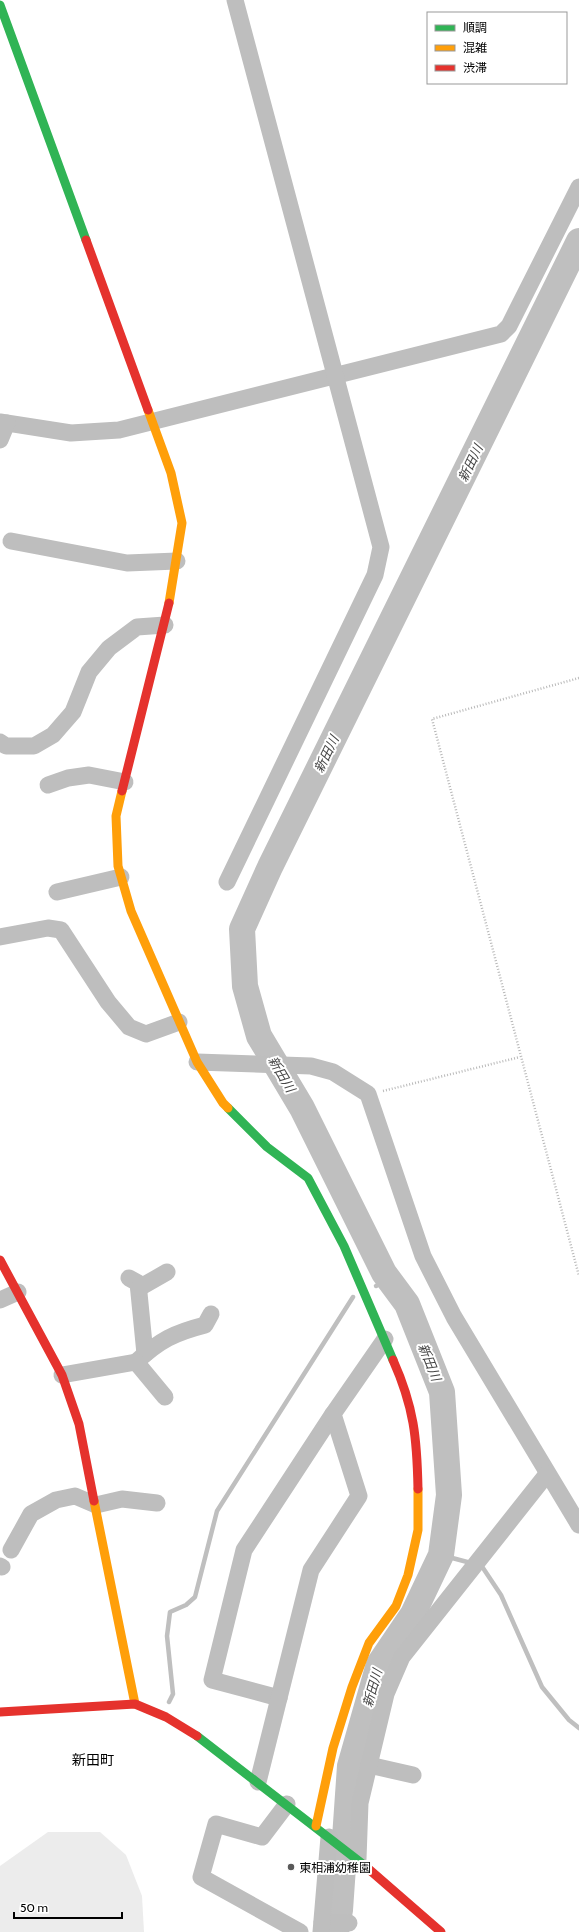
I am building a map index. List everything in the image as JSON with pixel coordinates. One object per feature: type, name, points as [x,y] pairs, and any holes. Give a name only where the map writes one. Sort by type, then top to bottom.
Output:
[{"type":"street","points":[[227,882],[375,575],[381,547],[235,0]]},
{"type":"street","points":[[0,5],[171,473],[182,523],[165,625],[116,816],[118,866],[121,877],[131,911],[197,1062],[222,1103],[267,1146],[308,1178],[344,1246],[385,1339],[402,1380],[411,1407],[417,1446],[418,1530],[408,1575],[396,1606],[369,1643],[352,1687],[333,1748],[316,1826]]},
{"type":"street","points":[[0,440],[3,422],[71,433],[119,430],[153,423],[502,334],[509,326],[579,187]]},
{"type":"street","points":[[11,540],[37,552],[127,563],[176,561]]},
{"type":"street","points":[[3,748],[34,746],[53,735],[73,712],[90,672],[109,648],[137,627],[165,625]]},
{"type":"street","points":[[48,785],[68,778],[89,775],[125,782]]},
{"type":"street","points":[[57,892],[121,877]]},
{"type":"street","points":[[0,937],[48,928],[61,930],[108,1002],[129,1027],[146,1034],[180,1022]]},
{"type":"street","points":[[197,1062],[248,1065],[311,1066],[333,1072],[368,1094],[423,1256],[454,1317],[579,1525]]},
{"type":"street","points":[[0,1260],[62,1375],[79,1424],[135,1704]]},
{"type":"street","points":[[165,1397],[140,1358],[134,1283],[167,1272]]},
{"type":"street","points":[[0,1300],[18,1292]]},
{"type":"street","points":[[62,1375],[140,1358],[154,1345],[182,1331],[205,1325],[213,1320]]},
{"type":"street","points":[[279,1698],[212,1680],[244,1550],[333,1414],[385,1339]]},
{"type":"street","points":[[258,1782],[310,1570],[360,1496],[333,1414]]},
{"type":"street","points":[[354,1856],[360,1803],[369,1764],[386,1694],[402,1657],[547,1474]]},
{"type":"street","points":[[11,1550],[31,1514],[56,1500],[75,1496],[96,1505],[122,1499],[157,1503]]},
{"type":"street","points":[[0,1712],[135,1704],[166,1717],[187,1729],[316,1826],[354,1856],[441,1932]]},
{"type":"street","points":[[369,1764],[413,1775]]},
{"type":"street","points":[[287,1804],[262,1837],[216,1824],[201,1877],[300,1932]]},
{"type":"street","points":[[332,1840],[322,1925],[350,1923]]},
{"type":"path","points":[[579,678],[432,719],[579,1276]]},
{"type":"path","points":[[368,1094],[520,1056]]},
{"type":"shaded area","points":[[48,1832],[100,1832],[126,1855],[142,1896],[144,1932],[0,1932],[0,1866]]},
{"type":"waterway","name":"新田川","points":[[336,1932],[340,1910],[350,1766],[379,1664],[413,1614],[441,1555],[449,1495],[442,1392],[407,1304],[384,1273],[302,1108],[259,1036],[245,986],[242,929],[270,867],[579,241]]},
{"type":"waterway","points":[[376,1286],[389,1279]]},
{"type":"waterway","points":[[169,1702],[173,1694],[167,1636],[170,1612],[186,1605],[195,1597],[217,1511],[353,1297]]},
{"type":"waterway","points":[[441,1555],[471,1563]]},
{"type":"waterway","points":[[479,1565],[481,1565],[501,1595],[542,1687],[569,1720],[579,1728]]},
{"type":"traffic: fast","points":[[0,5],[86,240]]},
{"type":"traffic: fast","points":[[228,1108],[267,1147],[308,1178],[344,1246],[393,1360]]},
{"type":"traffic: fast","points":[[197,1736],[364,1865]]},
{"type":"traffic: slow","points":[[148,410],[171,473],[182,523],[169,603]]},
{"type":"traffic: slow","points":[[122,791],[116,816],[118,866],[131,911],[197,1062],[223,1103],[228,1108]]},
{"type":"traffic: slow","points":[[316,1826],[333,1748],[352,1687],[369,1643],[396,1606],[408,1575],[418,1530],[418,1489]]},
{"type":"traffic: slow","points":[[94,1501],[135,1704]]},
{"type":"traffic: jam","points":[[86,240],[148,410]]},
{"type":"traffic: jam","points":[[122,791],[169,603]]},
{"type":"traffic: jam","points":[[0,1260],[62,1375],[79,1424],[94,1501]]},
{"type":"traffic: jam","points":[[393,1360],[406,1393],[413,1423],[417,1454],[418,1489]]},
{"type":"traffic: jam","points":[[0,1712],[135,1704],[166,1717],[197,1736]]},
{"type":"traffic: jam","points":[[364,1865],[441,1932]]},
{"type":"place","name":"東相浦幼稚園","points":[[291,1867]]},
{"type":"district","name":"新田町","points":[[93,1760]]}]
